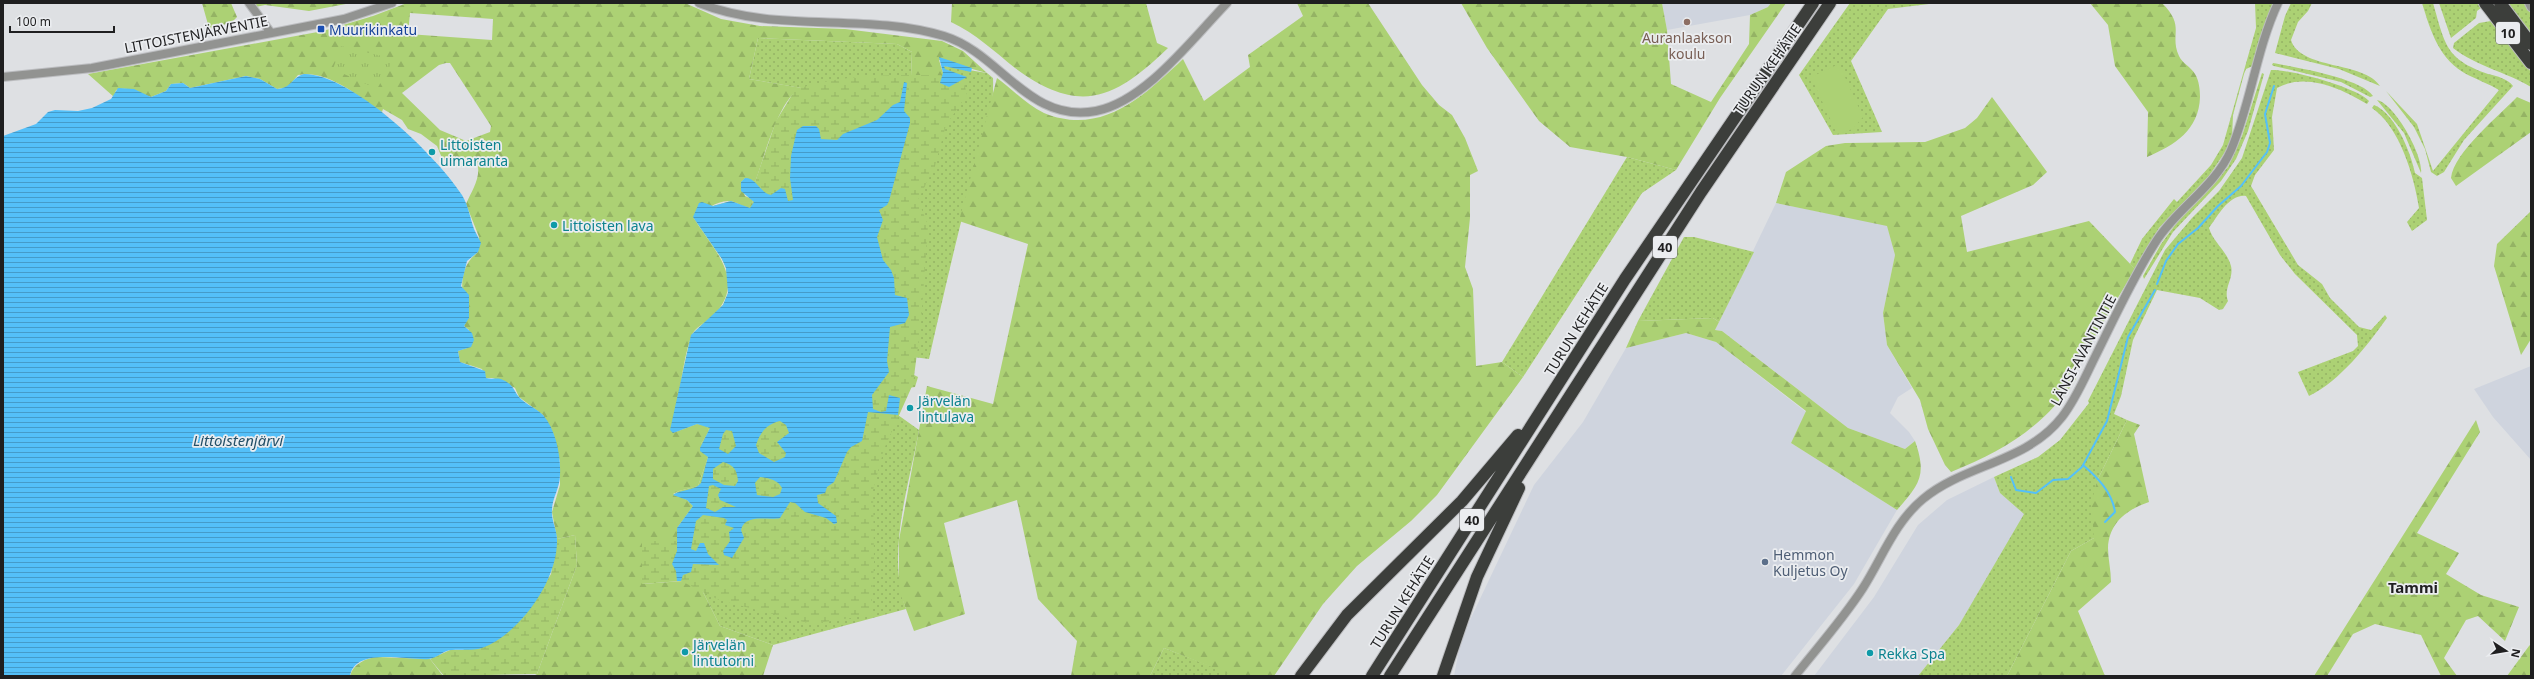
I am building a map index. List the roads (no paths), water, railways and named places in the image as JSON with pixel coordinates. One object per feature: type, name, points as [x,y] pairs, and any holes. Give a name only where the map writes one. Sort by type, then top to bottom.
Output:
[{"type":"highway","name":"TURUN KEHÄTIE","points":[[1372,676],[1647,246],[1813,3]]},
{"type":"highway","name":"TURUN KEHÄTIE","points":[[1390,676],[1726,154],[1830,3]]},
{"type":"highway","points":[[1790,63],[1840,3]]},
{"type":"highway","name":"10","points":[[2485,3],[2531,63]]},
{"type":"highway","name":"10","points":[[2500,3],[2531,44]]},
{"type":"highway","points":[[1307,674],[1347,615],[1431,534],[1484,476],[1572,364]]},
{"type":"highway","points":[[1443,676],[1477,577],[1545,435]]},
{"type":"street","points":[[249,3],[271,33]]},
{"type":"street","name":"LITTOISTENJÄRVENTIE","points":[[3,77],[92,68],[344,18],[392,3]]},
{"type":"street","points":[[699,3],[742,16],[845,22],[902,28],[944,36],[973,50],[1029,96],[1042,104],[1058,110],[1077,113],[1106,108],[1132,96],[1156,77],[1227,3]]},
{"type":"street","name":"LÄNSI-AVANTINTIE","points":[[1795,676],[1857,597],[1902,520],[1914,506],[1939,487],[2031,446],[2049,432],[2070,407],[2155,243],[2176,215],[2214,177],[2230,152],[2239,128],[2269,25],[2278,3]]},
{"type":"street","points":[[2529,3],[2531,7]]},
{"type":"water","points":[[939,57],[972,68],[971,72],[944,66],[945,69],[967,77],[949,87],[940,83],[943,73]]},
{"type":"water","name":"Littoistenjärvi","points":[[304,74],[324,78],[345,87],[392,120],[434,160],[464,199],[474,229],[481,243],[478,252],[467,261],[461,286],[469,295],[469,318],[464,326],[472,333],[474,340],[471,347],[458,351],[460,362],[485,371],[486,378],[501,379],[507,382],[521,399],[543,415],[548,421],[557,444],[560,480],[553,501],[552,510],[552,518],[557,536],[556,556],[544,588],[523,618],[510,631],[496,641],[482,648],[449,650],[429,659],[397,657],[372,658],[362,661],[354,667],[350,676],[3,676],[3,136],[36,124],[48,112],[55,110],[78,111],[92,108],[111,99],[118,88],[134,89],[151,97],[166,91],[171,84],[183,83],[190,88],[246,76],[260,79],[277,89],[286,87],[297,77]]},
{"type":"water","points":[[904,82],[907,83],[904,111],[910,118],[910,123],[889,201],[887,205],[879,210],[883,220],[877,237],[883,260],[891,270],[894,278],[895,295],[907,298],[909,315],[905,323],[890,327],[887,361],[889,372],[872,395],[873,409],[881,412],[886,411],[889,395],[900,398],[898,415],[868,412],[862,441],[851,447],[847,452],[834,482],[827,487],[825,493],[817,495],[818,503],[836,516],[837,523],[834,524],[826,518],[805,512],[795,503],[790,502],[780,518],[747,521],[741,530],[744,538],[732,558],[724,555],[723,551],[730,541],[729,532],[734,528],[725,525],[727,520],[724,518],[703,515],[696,521],[691,549],[696,551],[700,543],[704,543],[708,554],[719,565],[693,564],[691,572],[683,575],[681,581],[677,581],[676,571],[672,564],[677,551],[677,528],[693,506],[687,500],[673,495],[698,486],[701,483],[708,457],[700,451],[700,448],[710,428],[697,424],[673,433],[670,430],[691,335],[723,305],[728,293],[726,268],[722,259],[693,217],[699,203],[702,202],[713,206],[731,201],[750,208],[754,202],[741,191],[741,182],[745,178],[752,180],[771,195],[781,188],[785,189],[788,201],[793,200],[790,178],[791,156],[797,130],[803,126],[816,126],[819,129],[821,139],[837,140],[843,134],[877,120],[893,105],[900,102]],"holes":[[[780,421],[786,425],[789,433],[777,442],[786,453],[785,457],[774,462],[759,453],[756,445],[765,429],[775,422]],[[726,430],[732,431],[736,446],[728,454],[719,449],[723,434]],[[723,462],[732,466],[738,477],[738,481],[735,486],[724,485],[713,479],[713,469]],[[760,477],[773,480],[782,488],[780,494],[773,497],[757,495],[755,483]],[[713,485],[721,489],[718,495],[720,500],[736,507],[723,507],[715,512],[706,508],[709,486]]]},
{"type":"waterway","points":[[2157,284],[2166,261],[2178,244],[2198,228],[2218,206],[2241,186],[2267,152],[2270,143],[2265,114],[2274,86]]},
{"type":"waterway","points":[[2011,477],[2016,490],[2036,493],[2053,480],[2068,479],[2082,467],[2107,421],[2128,337],[2155,290]]},
{"type":"waterway","points":[[2083,465],[2099,480],[2111,498],[2115,512],[2105,522]]},
{"type":"place","name":"Auranlaakson koulu","points":[[1687,22]]},
{"type":"place","name":"Muurikinkatu","points":[[321,29]]},
{"type":"place","name":"Littoisten uimaranta","points":[[432,152]]},
{"type":"place","name":"Littoisten lava","points":[[554,225]]},
{"type":"place","name":"Järvelän lintulava","points":[[910,408]]},
{"type":"place","name":"Hemmon Kuljetus Oy","points":[[1765,562]]},
{"type":"place","name":"Järvelän lintutorni","points":[[685,652]]},
{"type":"place","name":"Rekka Spa","points":[[1870,653]]},
{"type":"district","name":"Tammi","points":[[2413,587]]}]
